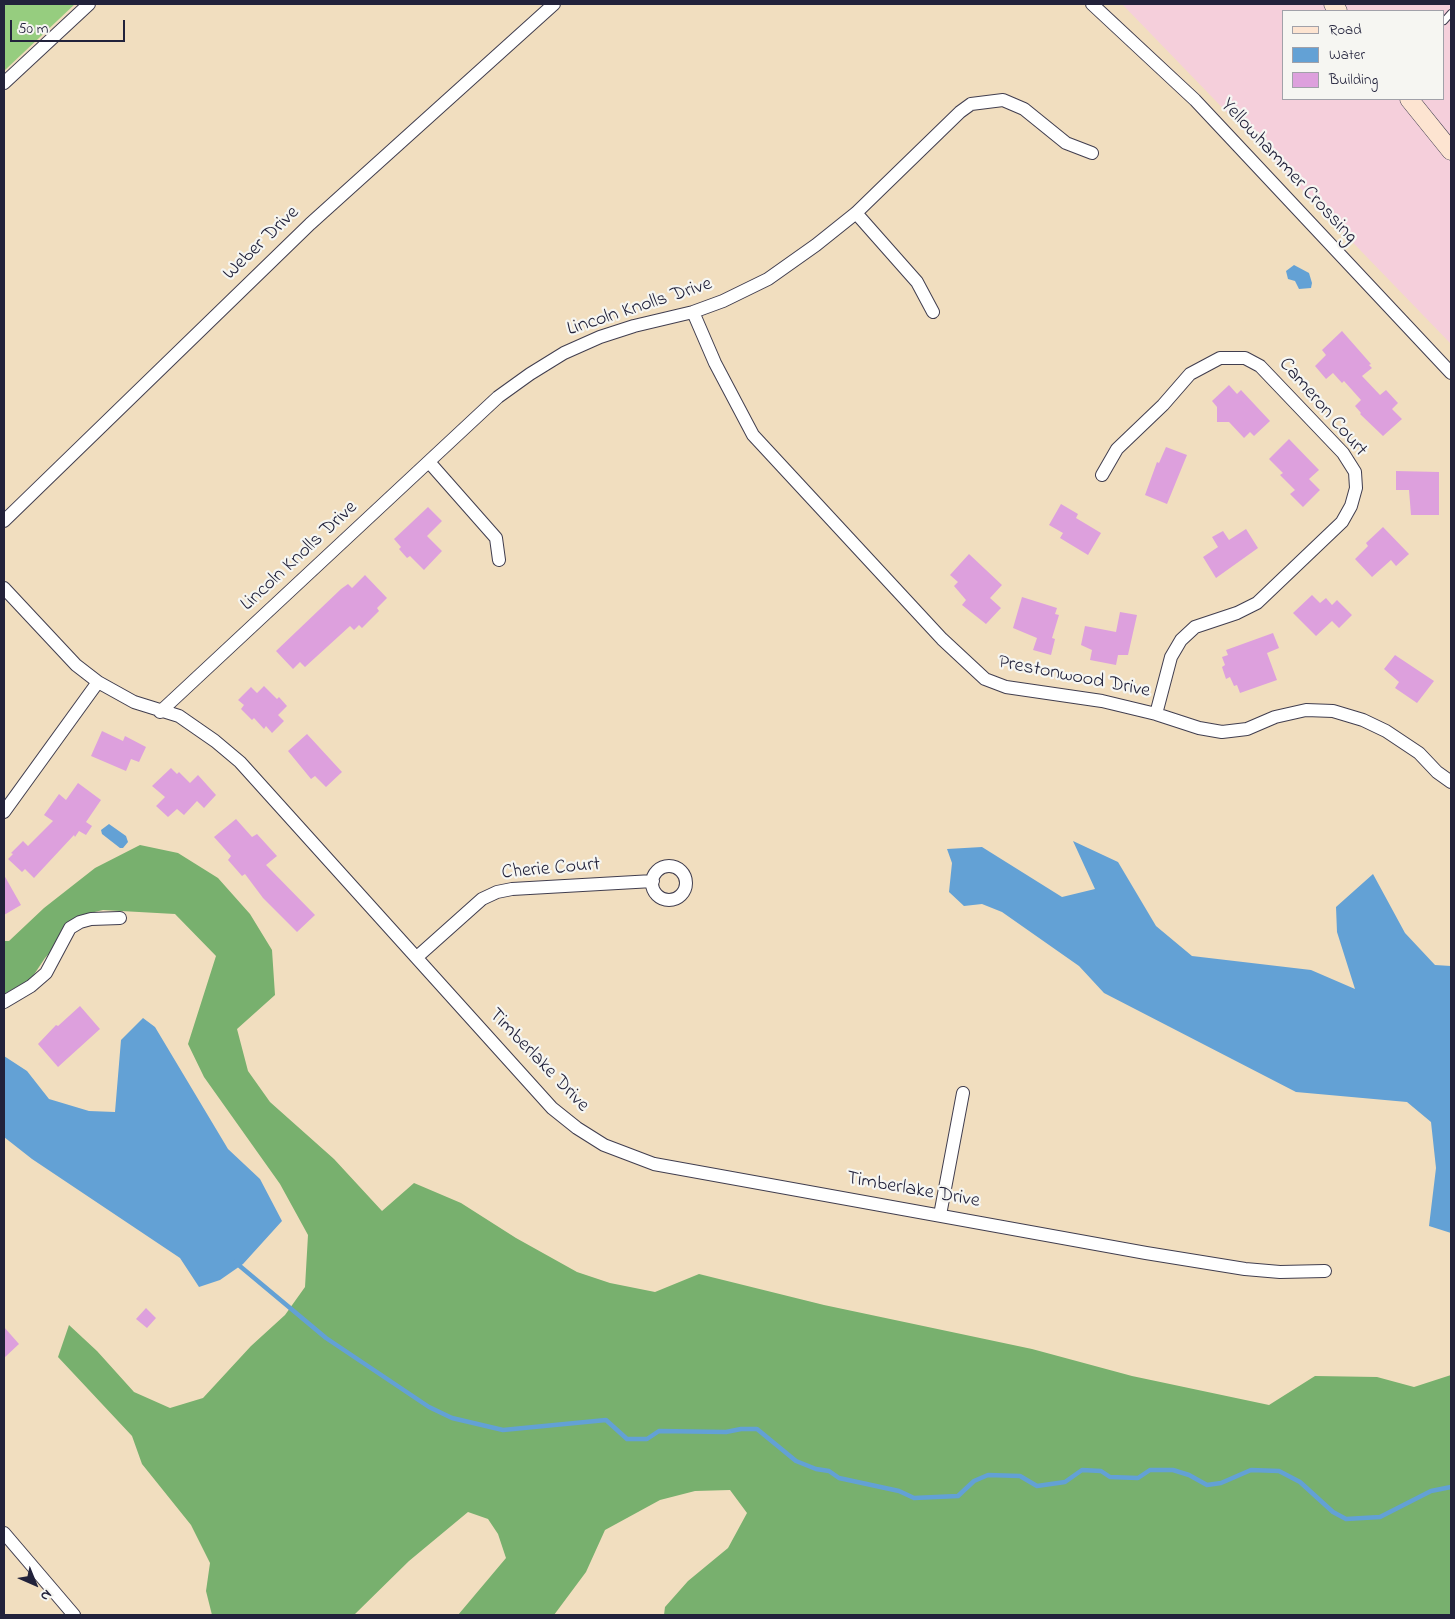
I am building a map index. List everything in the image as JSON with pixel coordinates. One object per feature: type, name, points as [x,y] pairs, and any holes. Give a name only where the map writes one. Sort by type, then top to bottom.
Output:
[{"type":"main road","points":[[1410,100],[1451,151]]},
{"type":"street","points":[[4,83],[89,4]]},
{"type":"street","name":"Weber Drive","points":[[4,520],[310,224],[554,4]]},
{"type":"street","name":"Yellowhammer Crossing","points":[[1092,4],[1195,100],[1451,373]]},
{"type":"street","name":"Lincoln Knolls Drive","points":[[160,712],[498,397],[564,353],[600,337],[634,326],[693,312],[723,301],[768,279],[816,245],[856,213],[960,112],[971,104],[1003,100],[1024,109],[1066,143],[1092,153]]},
{"type":"street","points":[[856,213],[917,282],[933,312]]},
{"type":"street","name":"Prestonwood Drive","points":[[693,312],[715,363],[753,435],[942,640],[984,679],[1006,687],[1102,701],[1156,714],[1198,728],[1222,732],[1247,729],[1275,717],[1306,710],[1333,711],[1363,720],[1386,731],[1419,753],[1437,772],[1451,782]]},
{"type":"street","name":"Cameron Court","points":[[1102,475],[1116,449],[1163,404],[1190,374],[1220,358],[1245,358],[1266,372],[1343,453],[1355,472],[1356,488],[1352,506],[1342,522],[1256,603],[1237,613],[1195,627],[1181,640],[1171,657],[1156,714]]},
{"type":"street","points":[[429,462],[496,538],[499,560]]},
{"type":"street","name":"Timberlake Drive","points":[[4,588],[76,665],[98,682],[134,702],[160,712],[178,716],[215,741],[240,762],[552,1108],[577,1128],[604,1145],[654,1164],[1244,1269],[1280,1272],[1325,1271]]},
{"type":"street","points":[[4,812],[98,682]]},
{"type":"street","name":"Cherie Court","points":[[417,957],[482,899],[497,892],[512,889],[653,881]]},
{"type":"street","points":[[4,1002],[31,986],[46,972],[70,928],[80,922],[120,918]]},
{"type":"street","points":[[940,1215],[963,1094]]},
{"type":"street","points":[[4,1533],[74,1615]]},
{"type":"shaded area","points":[[1122,4],[1451,4],[1451,344]]},
{"type":"green space","points":[[4,4],[75,4],[4,71]]},
{"type":"green space","points":[[140,845],[178,853],[218,878],[250,914],[272,950],[275,995],[237,1029],[248,1071],[270,1102],[334,1159],[382,1211],[414,1183],[461,1203],[516,1238],[577,1272],[610,1283],[655,1292],[699,1274],[824,1305],[1032,1349],[1132,1376],[1269,1405],[1315,1376],[1377,1377],[1414,1387],[1451,1375],[1451,1615],[664,1615],[665,1607],[688,1581],[728,1548],[747,1513],[730,1490],[695,1491],[660,1500],[605,1530],[586,1572],[554,1615],[458,1615],[506,1558],[498,1534],[488,1519],[468,1512],[409,1561],[354,1615],[212,1615],[206,1591],[210,1563],[191,1525],[142,1464],[132,1436],[58,1357],[69,1325],[97,1351],[134,1392],[170,1408],[203,1398],[251,1346],[285,1315],[305,1287],[308,1235],[280,1184],[204,1077],[188,1044],[216,956],[175,914],[103,910],[86,914],[45,958],[31,979],[4,994],[4,941],[9,941],[44,908],[95,868]]},
{"type":"water","points":[[1294,265],[1309,273],[1312,283],[1311,288],[1299,289],[1295,281],[1288,279],[1286,271]]},
{"type":"water","points":[[109,824],[126,836],[128,842],[123,848],[120,848],[102,834],[101,830]]},
{"type":"water","points":[[1073,841],[1118,862],[1156,926],[1192,956],[1311,970],[1355,989],[1337,932],[1336,907],[1373,874],[1405,933],[1435,965],[1451,966],[1451,1233],[1429,1226],[1436,1168],[1431,1122],[1407,1102],[1296,1092],[1104,993],[1079,966],[1002,912],[982,904],[964,906],[949,892],[952,863],[947,849],[982,847],[1062,897],[1095,889]]},
{"type":"water","points":[[143,1018],[155,1027],[228,1149],[260,1179],[282,1221],[243,1264],[220,1280],[199,1287],[180,1258],[32,1159],[4,1137],[4,1056],[27,1071],[49,1099],[89,1111],[115,1112],[121,1040]]},
{"type":"building","points":[[1342,331],[1371,364],[1369,365],[1372,368],[1362,376],[1380,395],[1386,390],[1398,403],[1392,409],[1402,419],[1383,436],[1360,414],[1355,406],[1361,400],[1344,381],[1342,383],[1333,373],[1326,379],[1315,366],[1326,355],[1322,350]]},
{"type":"building","points":[[1229,385],[1237,394],[1241,390],[1270,421],[1254,436],[1250,432],[1244,438],[1229,422],[1217,422],[1217,407],[1212,401]]},
{"type":"building","points":[[1289,439],[1319,470],[1309,479],[1320,490],[1303,507],[1290,494],[1295,490],[1280,475],[1283,473],[1269,459]]},
{"type":"building","points":[[1166,447],[1187,455],[1167,504],[1145,495],[1157,462],[1159,463]]},
{"type":"building","points":[[1396,471],[1439,472],[1439,515],[1411,515],[1409,490],[1396,490]]},
{"type":"building","points":[[1061,504],[1078,514],[1076,518],[1101,533],[1088,555],[1060,538],[1063,533],[1049,525]]},
{"type":"building","points":[[428,507],[442,521],[427,536],[442,551],[424,570],[410,556],[407,558],[399,549],[401,547],[394,539]]},
{"type":"building","points":[[1383,527],[1409,554],[1396,566],[1391,560],[1372,577],[1355,559],[1368,546],[1366,543]]},
{"type":"building","points":[[1246,529],[1258,548],[1216,578],[1203,557],[1218,547],[1212,537],[1223,531],[1229,540]]},
{"type":"building","points":[[969,554],[1002,585],[990,598],[1001,608],[986,624],[962,605],[966,600],[954,586],[958,582],[950,575]]},
{"type":"building","points":[[365,575],[387,598],[377,608],[379,611],[362,628],[359,625],[354,630],[350,626],[305,667],[300,662],[293,669],[276,651],[341,589],[348,584],[352,588]]},
{"type":"building","points":[[1312,595],[1320,603],[1326,598],[1332,605],[1337,600],[1352,615],[1339,628],[1332,621],[1316,636],[1293,613]]},
{"type":"building","points":[[1022,597],[1057,608],[1055,614],[1059,615],[1052,638],[1055,639],[1051,655],[1033,650],[1037,638],[1013,628]]},
{"type":"building","points":[[1120,612],[1137,615],[1128,655],[1118,655],[1116,665],[1090,660],[1092,650],[1081,645],[1085,626],[1116,632]]},
{"type":"building","points":[[1273,633],[1279,648],[1267,653],[1277,680],[1240,693],[1237,685],[1234,686],[1230,677],[1226,679],[1222,667],[1225,665],[1222,657],[1228,655],[1226,650]]},
{"type":"building","points":[[1395,655],[1434,681],[1417,703],[1395,688],[1399,682],[1384,669]]},
{"type":"building","points":[[264,686],[277,699],[279,697],[287,706],[278,715],[284,721],[272,733],[266,726],[264,729],[254,718],[252,720],[241,709],[244,705],[238,700],[251,687],[257,693]]},
{"type":"building","points":[[102,731],[123,741],[125,736],[146,747],[139,762],[131,759],[126,771],[91,756]]},
{"type":"building","points":[[307,734],[342,772],[326,787],[315,776],[311,779],[288,751]]},
{"type":"building","points":[[171,768],[177,774],[179,772],[190,783],[198,775],[216,795],[204,808],[197,801],[184,815],[177,809],[168,817],[156,806],[165,797],[152,786]]},
{"type":"building","points":[[78,783],[101,800],[86,822],[92,826],[86,835],[79,831],[75,837],[74,835],[34,878],[25,869],[22,872],[8,859],[13,854],[11,853],[23,841],[28,846],[53,821],[44,815],[59,794],[66,800]]},
{"type":"building","points":[[236,819],[252,837],[257,834],[277,856],[266,865],[315,915],[297,932],[263,898],[245,874],[242,876],[228,860],[231,856],[214,837]]},
{"type":"building","points":[[4,875],[21,905],[4,915]]},
{"type":"building","points":[[80,1006],[100,1029],[58,1067],[38,1044],[56,1025],[58,1026]]},
{"type":"building","points":[[146,1308],[156,1318],[147,1328],[136,1319]]},
{"type":"building","points":[[4,1327],[19,1344],[4,1358]]},
{"type":"waterway","points":[[235,1262],[326,1338],[429,1407],[452,1418],[503,1430],[606,1420],[627,1439],[647,1439],[659,1431],[726,1432],[741,1429],[757,1429],[796,1461],[816,1469],[829,1471],[839,1478],[899,1491],[914,1498],[958,1496],[974,1481],[988,1475],[1020,1476],[1037,1486],[1065,1482],[1082,1470],[1101,1471],[1110,1477],[1138,1478],[1150,1470],[1173,1470],[1189,1475],[1207,1485],[1221,1483],[1251,1470],[1279,1471],[1300,1482],[1333,1512],[1346,1519],[1380,1517],[1431,1491],[1451,1487]]}]
